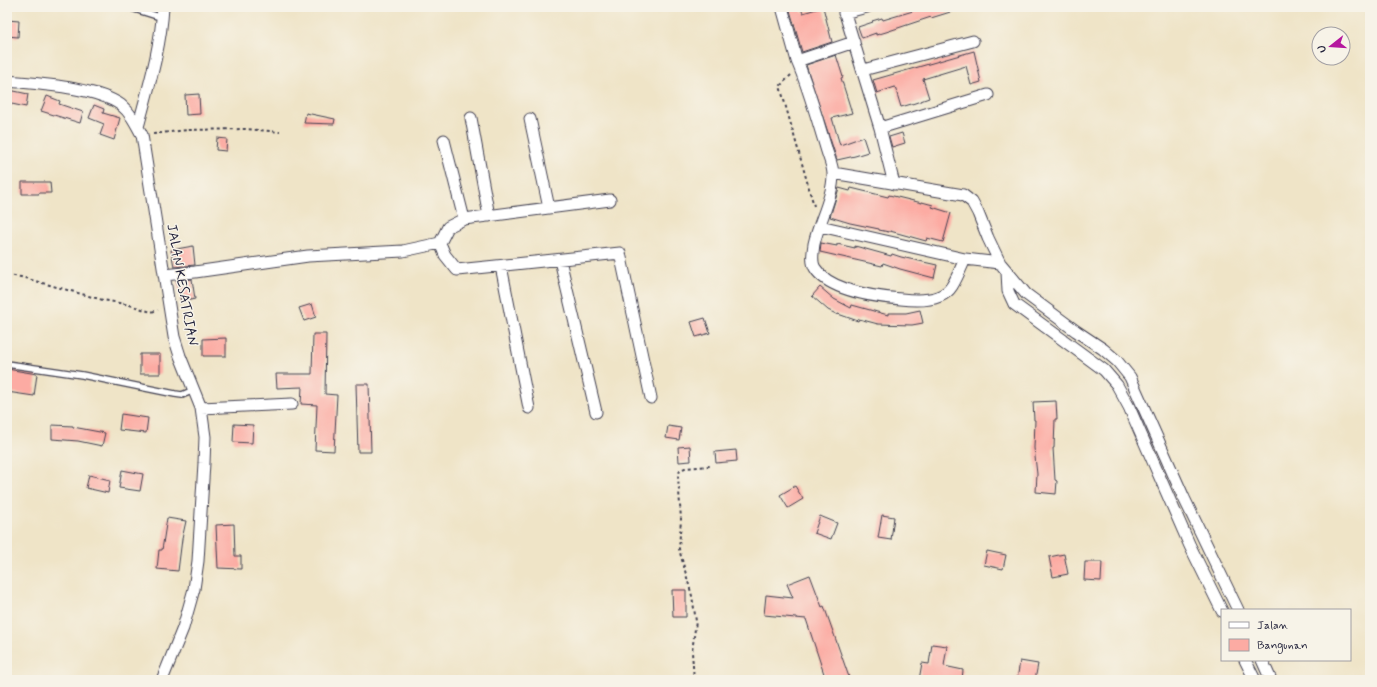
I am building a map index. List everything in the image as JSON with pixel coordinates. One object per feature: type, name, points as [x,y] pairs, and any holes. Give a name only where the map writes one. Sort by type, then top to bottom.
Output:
[{"type":"street","points":[[782,7],[833,173],[831,190],[814,244],[814,267],[836,285],[863,295],[917,301],[945,294],[951,287],[965,259]]},
{"type":"street","points":[[867,7],[844,10],[880,128],[894,184]]},
{"type":"street","points":[[140,131],[163,13]]},
{"type":"street","points":[[862,70],[973,41]]},
{"type":"street","points":[[798,63],[854,42]]},
{"type":"street","name":"JALAN KESATRIAN","points":[[7,81],[45,85],[101,94],[122,106],[140,131],[174,337],[201,408],[205,437],[198,561],[189,610],[162,680]]},
{"type":"street","points":[[880,128],[988,95]]},
{"type":"street","points":[[471,118],[489,216]]},
{"type":"street","points":[[530,118],[549,208]]},
{"type":"street","points":[[444,140],[464,219]]},
{"type":"street","points":[[833,173],[963,196],[972,202],[1000,263],[1026,294],[1103,349],[1117,361],[1130,377],[1184,498],[1238,609]]},
{"type":"street","points":[[610,200],[464,219],[448,227],[440,244],[445,255],[457,270],[620,253],[650,398]]},
{"type":"street","points":[[820,226],[965,259],[1000,263]]},
{"type":"street","points":[[164,275],[308,256],[403,251],[440,244]]},
{"type":"street","points":[[560,260],[596,412]]},
{"type":"street","points":[[501,266],[529,408]]},
{"type":"street","points":[[1007,272],[1008,291],[1014,304],[1104,370],[1116,386],[1129,407],[1190,546],[1221,609]]},
{"type":"street","points":[[201,408],[292,404]]},
{"type":"street","points":[[1246,661],[1255,680]]},
{"type":"street","points":[[1262,661],[1271,680]]},
{"type":"lane","points":[[128,7],[163,13]]},
{"type":"lane","points":[[7,364],[82,375],[182,395],[194,390]]},
{"type":"path","points":[[798,63],[780,86],[820,226]]},
{"type":"path","points":[[140,131],[245,129],[280,132]]},
{"type":"path","points":[[7,275],[21,276],[103,300],[130,305],[151,312],[158,311],[168,301]]},
{"type":"path","points":[[694,680],[692,652],[696,621],[692,596],[679,549],[681,519],[678,476],[680,470],[685,468],[711,466]]},
{"type":"building","points":[[789,7],[800,7],[803,13],[823,7],[832,42],[802,52]]},
{"type":"building","points":[[920,7],[960,7],[960,9],[862,38],[858,27],[882,18],[883,20],[913,11],[912,9]]},
{"type":"building","points":[[7,20],[19,21],[18,37],[7,36]]},
{"type":"building","points":[[974,51],[981,82],[971,85],[966,66],[923,79],[929,98],[915,103],[901,107],[895,87],[877,93],[873,80]]},
{"type":"building","points":[[836,55],[843,77],[841,78],[852,113],[832,118],[840,145],[863,137],[868,152],[837,160],[806,65]]},
{"type":"building","points":[[7,91],[28,94],[26,107],[7,103]]},
{"type":"building","points":[[199,94],[200,114],[186,115],[185,95]]},
{"type":"building","points":[[47,96],[60,101],[59,104],[83,112],[80,123],[41,111]]},
{"type":"building","points":[[94,105],[104,109],[103,113],[120,118],[114,140],[100,135],[104,124],[89,118]]},
{"type":"building","points":[[306,113],[335,119],[334,124],[304,123]]},
{"type":"building","points":[[902,133],[905,143],[892,147],[889,137]]},
{"type":"building","points":[[217,138],[227,139],[226,151],[216,150]]},
{"type":"building","points":[[22,182],[50,182],[51,193],[22,194]]},
{"type":"building","points":[[839,188],[850,191],[851,188],[888,197],[889,195],[922,202],[951,213],[943,242],[927,238],[926,241],[830,217]]},
{"type":"building","points":[[821,243],[837,246],[837,244],[855,248],[855,246],[891,256],[892,254],[937,265],[934,278],[883,263],[882,266],[820,252]]},
{"type":"building","points":[[193,246],[195,265],[174,267],[171,250]]},
{"type":"building","points":[[192,279],[195,299],[181,302],[177,281]]},
{"type":"building","points":[[820,287],[834,299],[851,308],[852,305],[888,315],[888,313],[906,313],[920,310],[923,323],[912,325],[878,324],[859,319],[858,321],[838,315],[828,310],[812,296]]},
{"type":"building","points":[[312,304],[316,317],[304,321],[299,308]]},
{"type":"building","points":[[705,318],[710,333],[696,337],[691,322]]},
{"type":"building","points":[[313,334],[326,334],[325,394],[337,395],[334,451],[315,450],[317,405],[301,404],[302,387],[277,388],[276,374],[312,374]]},
{"type":"building","points":[[226,338],[226,356],[203,356],[203,339]]},
{"type":"building","points":[[140,354],[160,354],[160,374],[140,374]]},
{"type":"building","points":[[7,369],[37,374],[34,396],[7,392]]},
{"type":"building","points":[[356,384],[369,384],[371,452],[358,452]]},
{"type":"building","points":[[1056,401],[1057,419],[1055,419],[1053,448],[1055,480],[1057,481],[1056,494],[1036,492],[1037,474],[1034,448],[1035,420],[1033,402]]},
{"type":"building","points":[[121,414],[148,418],[146,433],[119,430]]},
{"type":"building","points":[[234,424],[253,425],[252,443],[233,442]]},
{"type":"building","points":[[52,425],[73,426],[105,433],[102,446],[78,441],[52,439]]},
{"type":"building","points":[[668,426],[681,428],[679,440],[666,438]]},
{"type":"building","points":[[690,446],[691,461],[679,462],[678,447]]},
{"type":"building","points":[[736,450],[737,461],[716,463],[715,452]]},
{"type":"building","points":[[122,470],[143,474],[140,491],[119,488]]},
{"type":"building","points":[[89,475],[110,480],[108,493],[86,488]]},
{"type":"building","points":[[795,486],[803,499],[788,508],[780,495]]},
{"type":"building","points":[[882,515],[894,517],[891,540],[878,538]]},
{"type":"building","points":[[820,516],[837,523],[831,539],[814,533]]},
{"type":"building","points":[[167,518],[186,521],[178,571],[157,569],[159,550],[162,550]]},
{"type":"building","points":[[234,524],[235,556],[241,556],[241,569],[218,568],[216,525]]},
{"type":"building","points":[[987,551],[1006,555],[1003,569],[984,565]]},
{"type":"building","points":[[1064,554],[1068,574],[1053,577],[1049,557]]},
{"type":"building","points":[[1085,562],[1102,562],[1101,581],[1084,580]]},
{"type":"building","points":[[810,575],[822,607],[824,606],[850,680],[826,680],[806,619],[764,615],[766,595],[793,598],[787,584]]},
{"type":"building","points":[[672,590],[686,590],[686,617],[673,617]]},
{"type":"building","points":[[932,644],[947,646],[944,666],[963,670],[962,680],[919,680],[922,663],[929,664]]},
{"type":"building","points":[[1020,661],[1038,664],[1035,680],[1017,680]]}]
